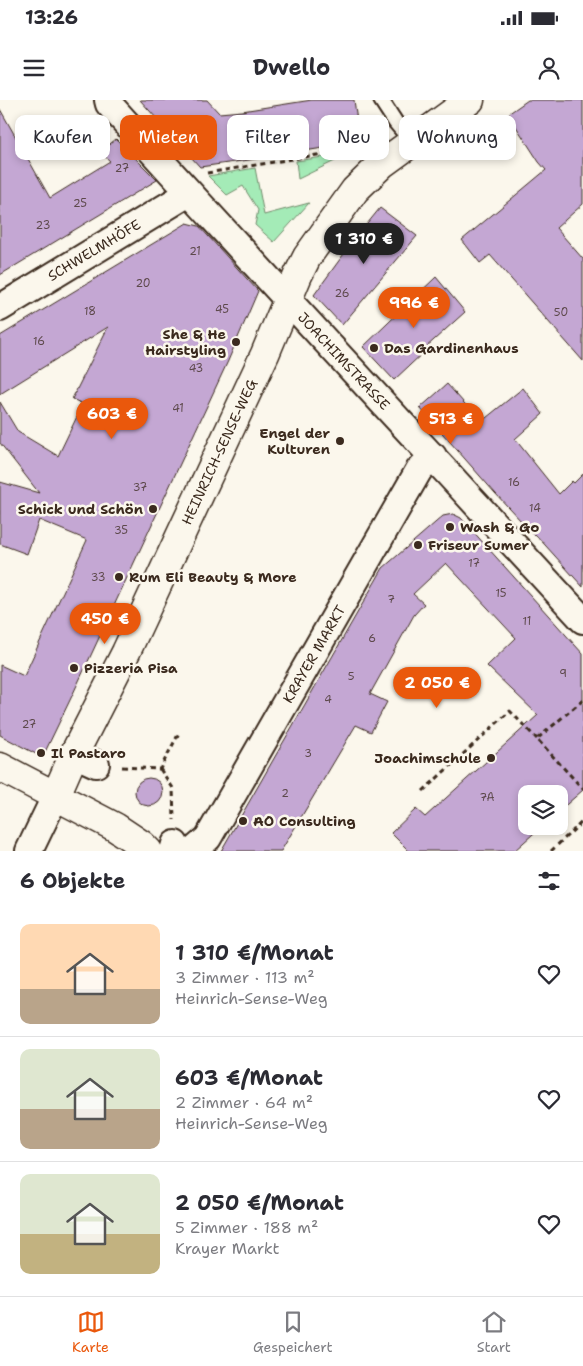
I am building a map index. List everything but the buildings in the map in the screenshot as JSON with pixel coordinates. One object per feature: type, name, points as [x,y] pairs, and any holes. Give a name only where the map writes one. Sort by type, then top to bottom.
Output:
[{"type":"main road","name":"HEINRICH-SENSE-WEG","points":[[449,115],[470,100]]},
{"type":"main road","name":"HEINRICH-SENSE-WEG","points":[[56,795],[85,759],[134,634],[265,354],[301,268],[355,190],[382,164],[399,152]]},
{"type":"main road","points":[[0,767],[115,827],[148,851]]},
{"type":"street","name":"JOACHIMSTRASSE","points":[[108,100],[109,104],[287,300],[583,620]]},
{"type":"street","name":"SCHWELMHÖFE","points":[[0,308],[185,188]]},
{"type":"street","name":"KRAYER MARKT","points":[[180,849],[208,838],[419,470],[433,456]]},
{"type":"street","name":"HEINRICH-SENSE-WEG","points":[[29,851],[56,795]]},
{"type":"lane","points":[[381,100],[399,127]]},
{"type":"path","points":[[185,188],[202,174],[369,146],[382,164]]},
{"type":"path","points":[[537,739],[583,700]]},
{"type":"path","points":[[423,791],[510,711],[583,789]]},
{"type":"path","points":[[160,769],[179,732]]},
{"type":"path","points":[[85,759],[160,769],[173,788],[180,849]]},
{"type":"path","points":[[551,851],[583,821]]},
{"type":"green space","points":[[319,158],[319,160],[337,160],[298,179],[296,161]]},
{"type":"green space","points":[[255,168],[264,215],[309,203],[274,242],[255,225],[258,210],[243,186],[227,195],[208,176]]},
{"type":"place","name":"She & He Hairstyling","points":[[236,342]]},
{"type":"place","name":"Das Gardinenhaus","points":[[374,348]]},
{"type":"place","name":"Engel der Kulturen","points":[[340,441]]},
{"type":"place","name":"Schick und Schön","points":[[153,509]]},
{"type":"place","name":"Wash & Go","points":[[450,527]]},
{"type":"place","name":"Friseur Sumer","points":[[418,545]]},
{"type":"place","name":"Rum Eli Beauty & More","points":[[119,577]]},
{"type":"place","name":"Pizzeria Pisa","points":[[74,668]]},
{"type":"place","name":"Il Pastaro","points":[[41,753]]},
{"type":"place","name":"Joachimschule","points":[[491,758]]},
{"type":"place","name":"AO Consulting","points":[[243,821]]}]
